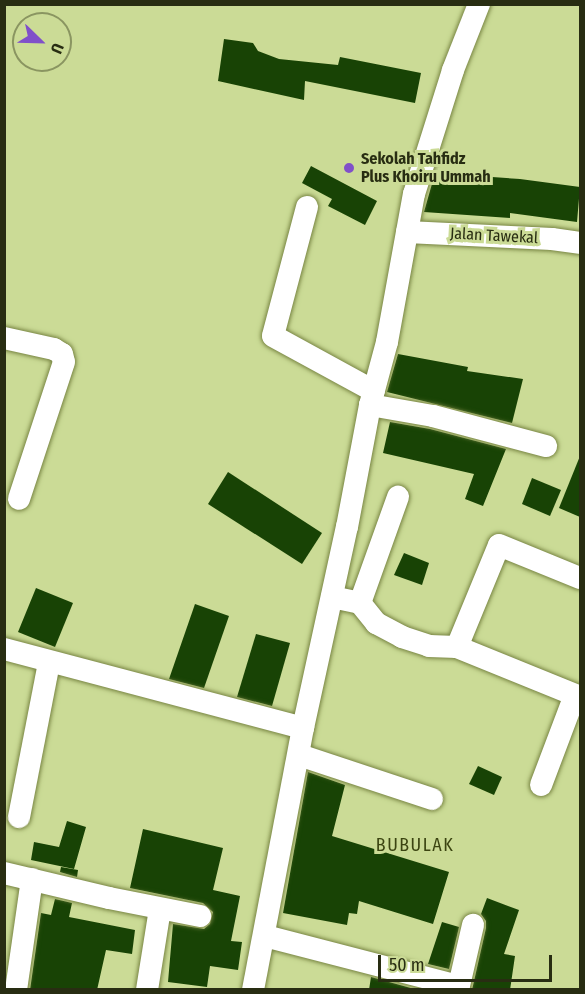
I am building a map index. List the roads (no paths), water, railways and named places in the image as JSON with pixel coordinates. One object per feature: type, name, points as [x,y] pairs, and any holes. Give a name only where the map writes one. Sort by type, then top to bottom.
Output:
[{"type":"street","points":[[253,990],[303,728],[372,398],[387,342],[414,194],[433,129],[470,23],[479,4]]},
{"type":"street","points":[[307,207],[273,336],[372,398],[546,446]]},
{"type":"street","name":"Jalan Tawekal","points":[[407,232],[552,239],[580,243]]},
{"type":"street","points":[[4,338],[54,349],[62,354],[64,362],[18,499]]},
{"type":"street","points":[[360,603],[398,497]]},
{"type":"street","points":[[457,647],[499,546],[580,578]]},
{"type":"street","points":[[332,597],[360,603],[376,623],[402,637],[429,645],[457,647],[578,696],[541,785]]},
{"type":"street","points":[[4,649],[49,663],[303,728]]},
{"type":"street","points":[[19,816],[49,663]]},
{"type":"street","points":[[299,755],[432,799]]},
{"type":"street","points":[[4,873],[200,916]]},
{"type":"street","points":[[16,990],[32,879]]},
{"type":"street","points":[[147,990],[160,909]]},
{"type":"street","points":[[265,936],[458,988],[473,925]]},
{"type":"place","name":"Sekolah Tahfidz Plus Khoiru Ummah","points":[[349,168]]},
{"type":"district","name":"BUBULAK","points":[[415,845]]}]
